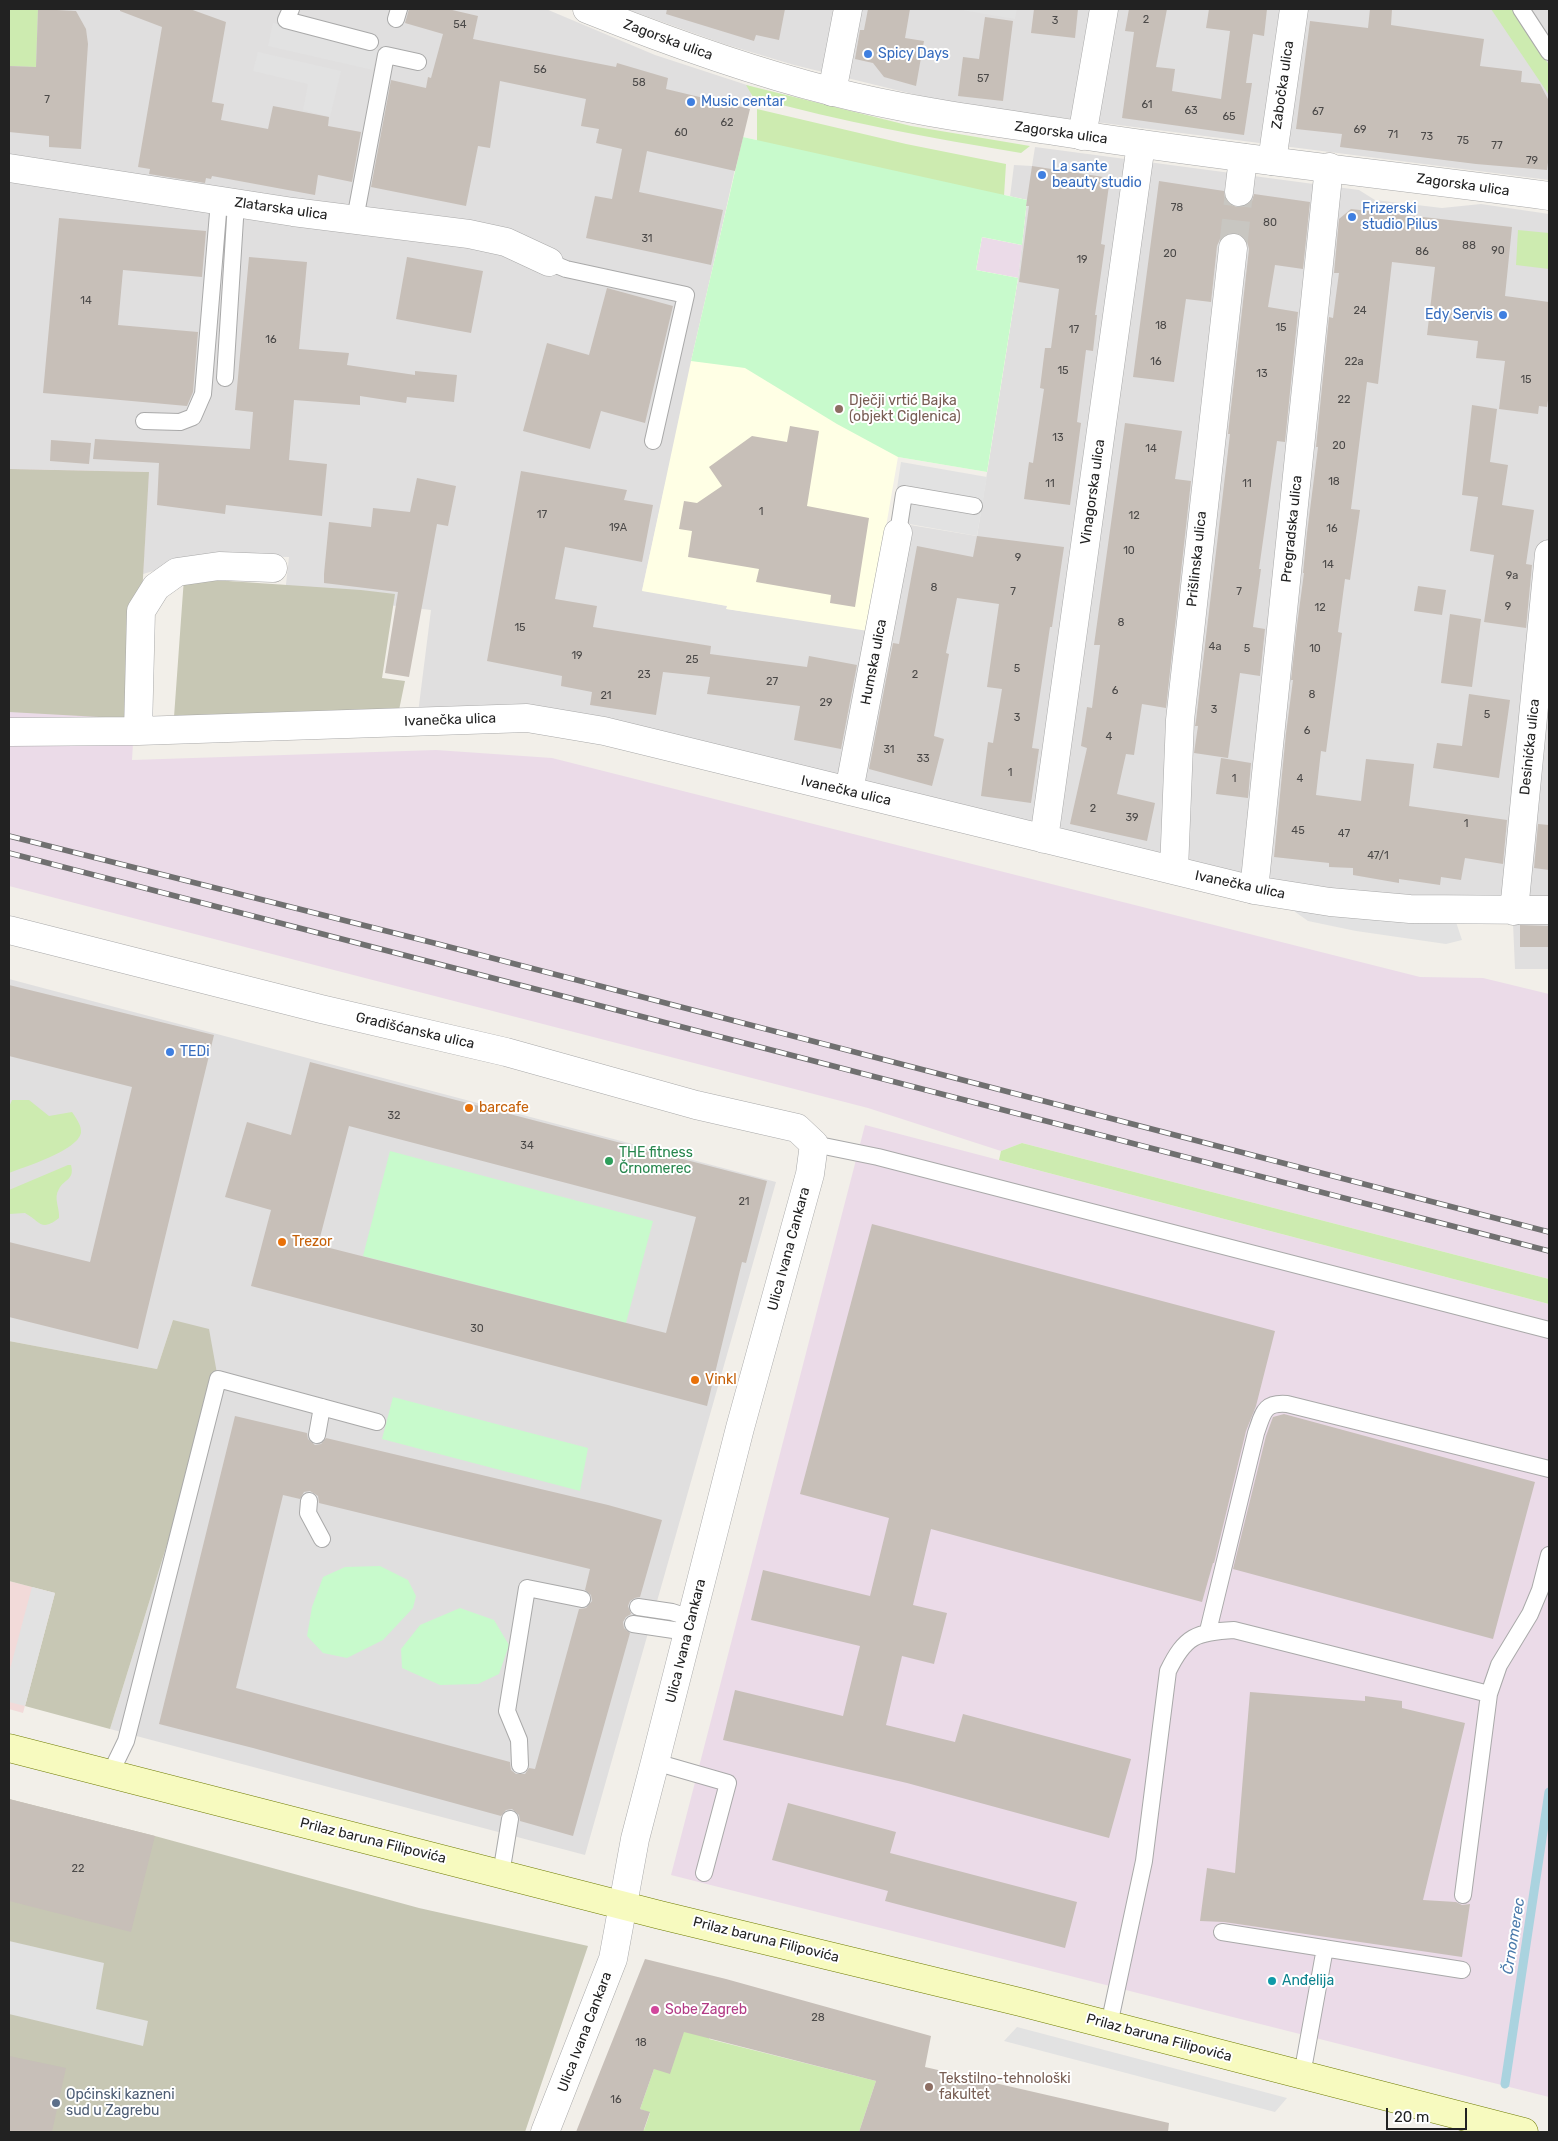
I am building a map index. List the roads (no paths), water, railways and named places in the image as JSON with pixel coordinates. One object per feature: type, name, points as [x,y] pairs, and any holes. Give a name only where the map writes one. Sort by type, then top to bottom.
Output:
[{"type":"main road","name":"Prilaz baruna Filipovića","points":[[9,1748],[623,1906],[1109,2025],[1302,2075],[1476,2126],[1524,2132]]},
{"type":"street","name":"Zagorska ulica","points":[[587,9],[711,56],[832,92],[948,116],[1272,162],[1329,167],[1549,196]]},
{"type":"street","points":[[832,92],[848,9]]},
{"type":"street","points":[[1082,136],[1104,9]]},
{"type":"street","name":"Zabočka ulica","points":[[1272,162],[1294,9]]},
{"type":"street","name":"Vinagorska ulica","points":[[1044,839],[1141,144]]},
{"type":"street","points":[[1239,192],[1243,158]]},
{"type":"street","name":"Pregradska ulica","points":[[1254,890],[1329,167]]},
{"type":"street","name":"Zlatarska ulica","points":[[9,168],[228,202],[460,233],[506,242],[549,262]]},
{"type":"street","name":"Prišlinska ulica","points":[[1174,870],[1180,720],[1233,248]]},
{"type":"street","name":"Humska ulica","points":[[849,791],[898,533]]},
{"type":"street","name":"Desinićka ulica","points":[[1514,911],[1549,554]]},
{"type":"street","points":[[138,731],[141,611],[156,587],[178,572],[219,566],[272,568]]},
{"type":"street","name":"Ivanečka ulica","points":[[9,732],[138,731],[527,718],[604,731],[1254,890],[1330,902],[1410,909],[1549,910]]},
{"type":"street","name":"Gradišćanska ulica","points":[[9,930],[321,1009],[506,1052],[696,1105],[797,1128],[814,1144]]},
{"type":"street","name":"Ulica Ivana Cankara","points":[[545,2132],[608,1974],[635,1839],[740,1428],[810,1174],[814,1144]]},
{"type":"lane","points":[[291,9],[286,20],[370,42]]},
{"type":"lane","points":[[1521,9],[1549,52]]},
{"type":"lane","points":[[355,219],[386,55],[418,62]]},
{"type":"lane","points":[[225,378],[228,202]]},
{"type":"lane","points":[[144,421],[180,422],[193,417],[203,394],[228,202]]},
{"type":"lane","points":[[549,262],[566,269],[686,296],[653,441]]},
{"type":"lane","points":[[898,533],[904,494],[974,506]]},
{"type":"lane","points":[[814,1144],[888,1160],[1549,1330]]},
{"type":"lane","points":[[110,1774],[126,1741],[218,1379],[377,1422]]},
{"type":"lane","points":[[1208,1631],[1256,1433],[1262,1415],[1268,1407],[1275,1403],[1287,1404],[1549,1469]]},
{"type":"lane","points":[[317,1435],[322,1407]]},
{"type":"lane","points":[[309,1501],[308,1513],[322,1539]]},
{"type":"lane","points":[[1463,1895],[1489,1694],[1499,1664],[1530,1614],[1540,1590],[1549,1555]]},
{"type":"lane","points":[[520,1765],[519,1740],[507,1711],[527,1588],[581,1604],[532,1600]]},
{"type":"lane","points":[[638,1607],[672,1612],[689,1626]]},
{"type":"lane","points":[[633,1624],[689,1626]]},
{"type":"lane","points":[[1109,2025],[1144,1861],[1168,1671],[1177,1652],[1195,1636],[1208,1631],[1234,1630],[1489,1694]]},
{"type":"lane","points":[[655,1762],[728,1783],[704,1873]]},
{"type":"lane","points":[[501,1874],[510,1819]]},
{"type":"lane","points":[[1222,1932],[1462,1970]]},
{"type":"lane","points":[[1302,2075],[1325,1948]]},
{"type":"waterway","name":"Črnomerec","points":[[1505,2084],[1549,1792]]},
{"type":"tunnel","points":[[1233,248],[1239,192]]},
{"type":"railway","points":[[9,836],[438,944],[1549,1232]]},
{"type":"railway","points":[[9,853],[1549,1251]]},
{"type":"place","name":"Spicy Days","points":[[868,54]]},
{"type":"place","name":"Music centar","points":[[691,102]]},
{"type":"place","name":"La sante beauty studio","points":[[1042,175]]},
{"type":"place","name":"Frizerski studio Pilus","points":[[1352,217]]},
{"type":"place","name":"Edy Servis","points":[[1503,315]]},
{"type":"place","name":"Dječji vrtić Bajka (objekt Ciglenica)","points":[[839,409]]},
{"type":"place","name":"TEDi","points":[[170,1052]]},
{"type":"place","name":"barcafe","points":[[469,1108]]},
{"type":"place","name":"THE fitness Črnomerec","points":[[609,1161]]},
{"type":"place","name":"Trezor","points":[[282,1242]]},
{"type":"place","name":"Vinkl","points":[[695,1380]]},
{"type":"place","name":"Anđelija","points":[[1272,1981]]},
{"type":"place","name":"Sobe Zagreb","points":[[655,2010]]},
{"type":"place","name":"Tekstilno-tehnološki fakultet","points":[[929,2087]]},
{"type":"place","name":"Općinski kazneni sud u Zagrebu","points":[[56,2103]]}]
